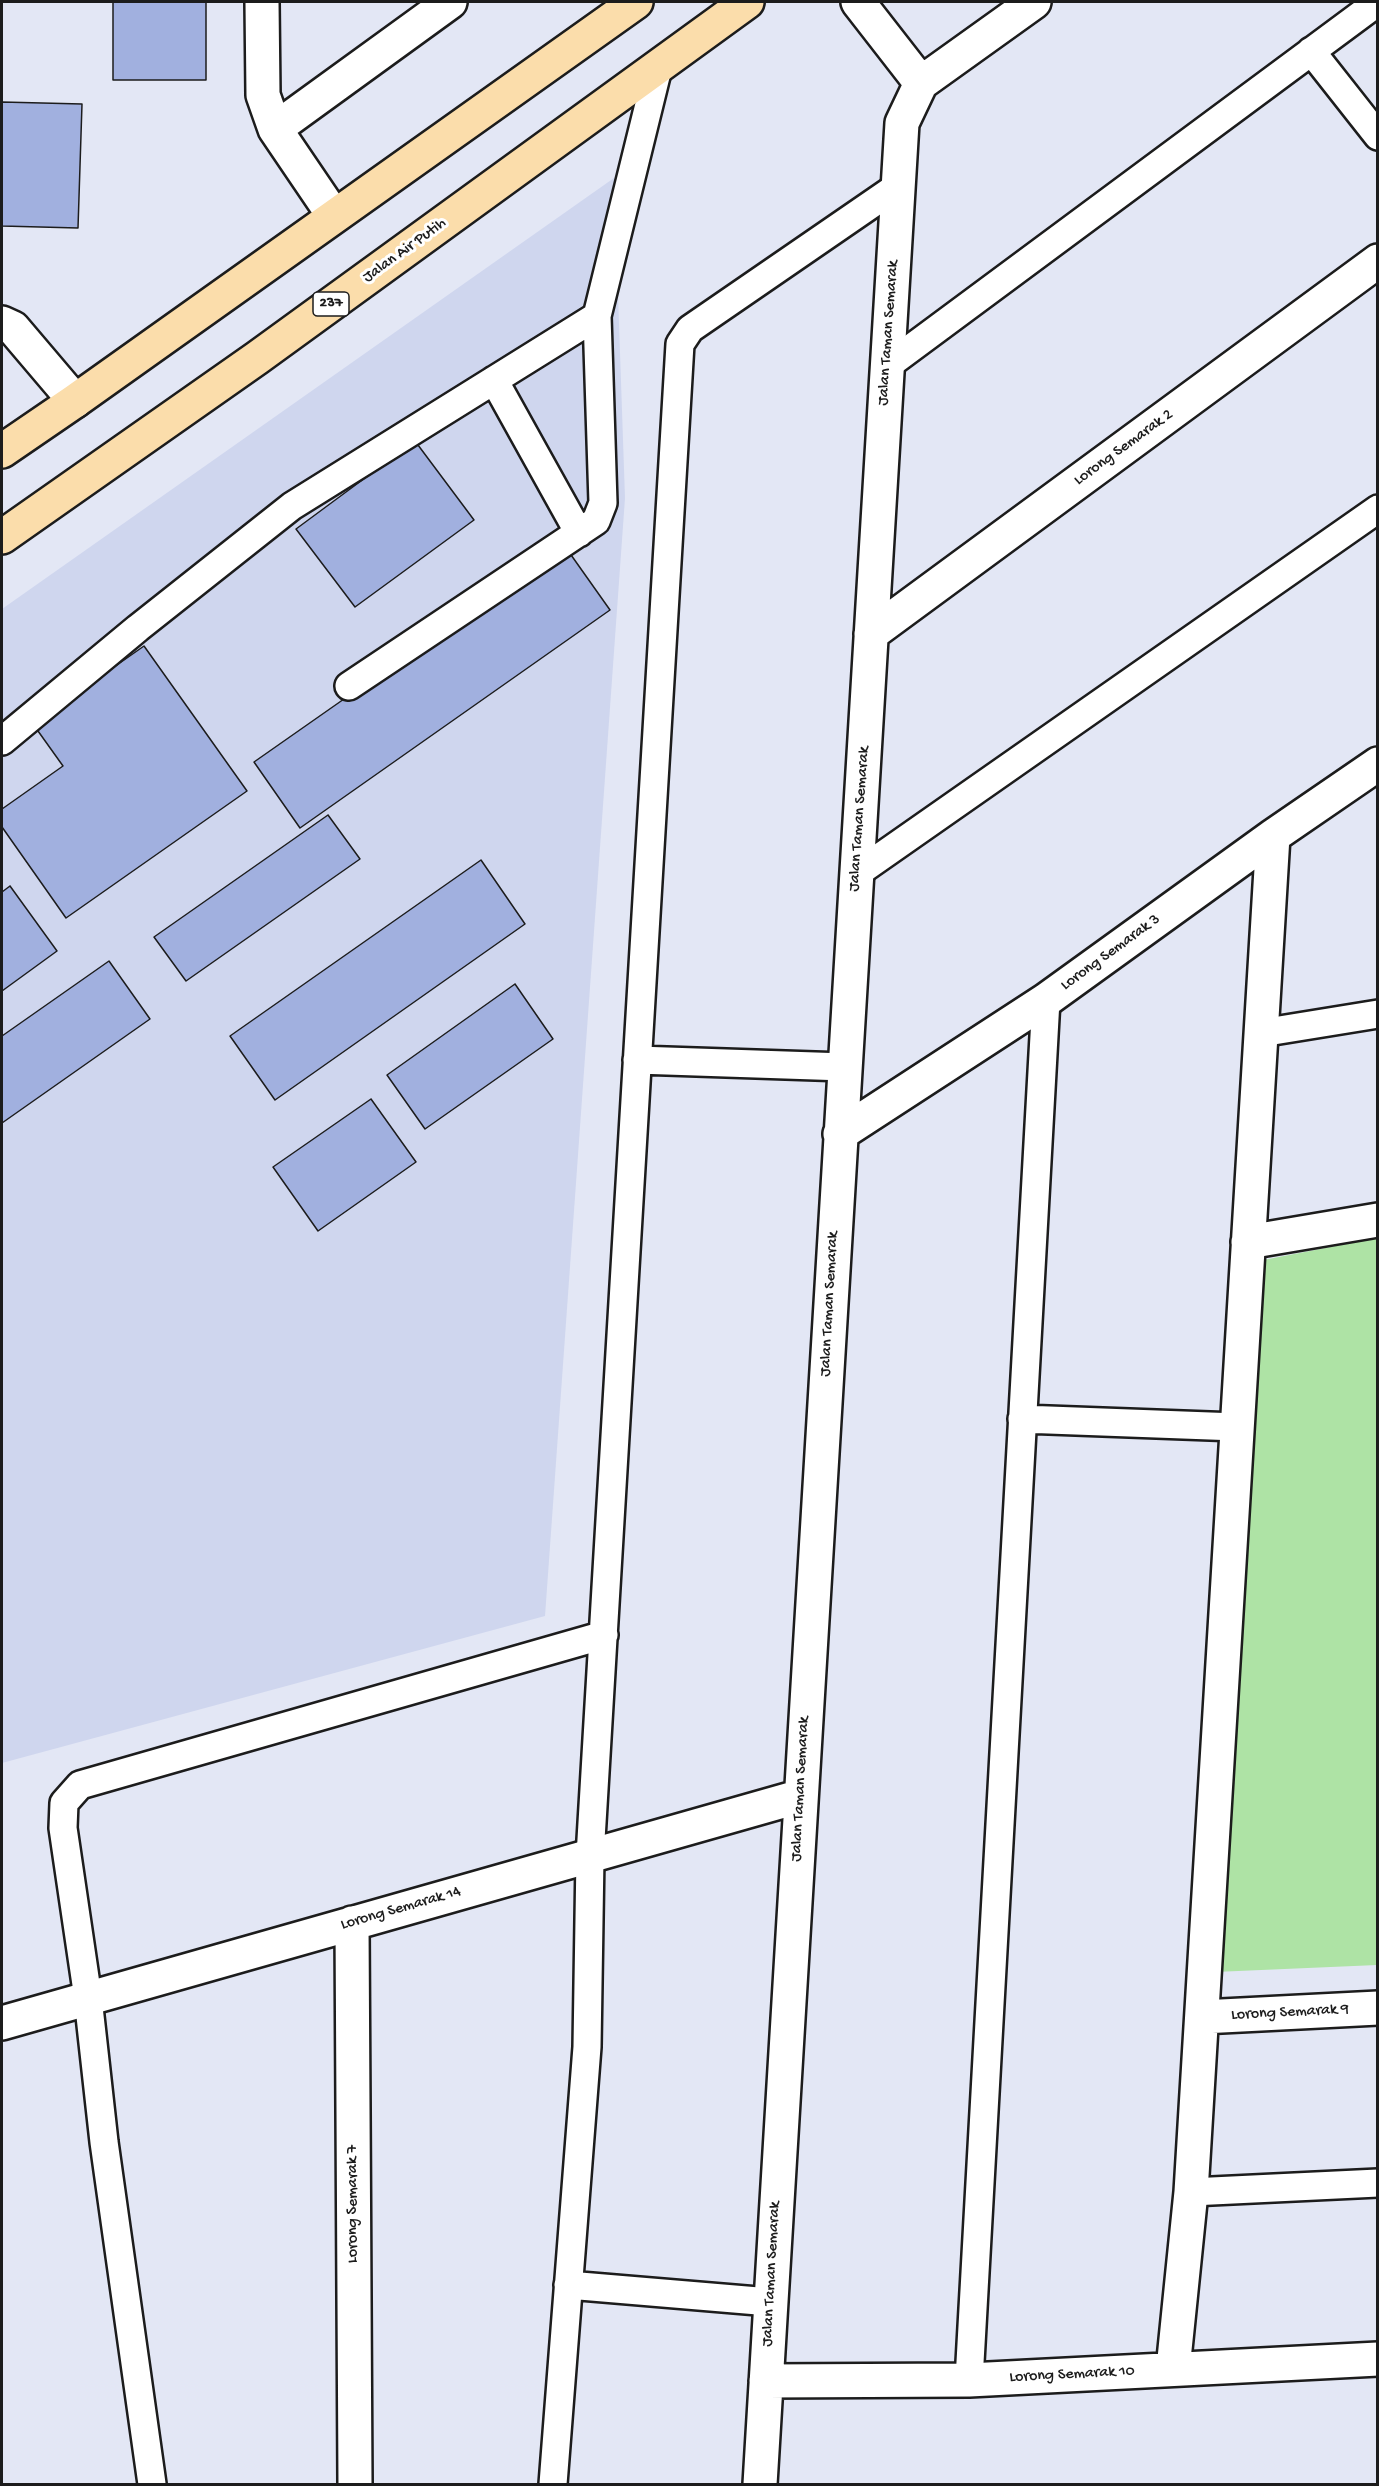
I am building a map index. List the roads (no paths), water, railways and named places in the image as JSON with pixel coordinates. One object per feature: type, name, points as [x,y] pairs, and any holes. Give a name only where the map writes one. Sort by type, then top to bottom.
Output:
[{"type":"main road","points":[[2,451],[636,2]]},
{"type":"main road","name":"Jalan Air Putih","points":[[2,537],[258,358],[747,2]]},
{"type":"street","points":[[262,2],[263,95],[275,129],[334,216]]},
{"type":"street","points":[[275,129],[450,2]]},
{"type":"street","points":[[858,2],[921,83],[1034,2]]},
{"type":"street","name":"Jalan Taman Semarak","points":[[760,2484],[902,123],[921,83]]},
{"type":"street","name":"Lorong Semarak 2","points":[[871,634],[1377,261]]},
{"type":"street","points":[[2,323],[14,328],[75,401]]},
{"type":"street","name":"Lorong Semarak 3","points":[[840,1134],[1046,1000],[1272,836],[1377,765]]},
{"type":"street","points":[[1173,2369],[1191,2192],[1272,836]]},
{"type":"street","points":[[1248,1242],[1377,1220]]},
{"type":"street","name":"Lorong Semarak 14","points":[[2,2023],[801,1796]]},
{"type":"street","name":"Lorong Semarak 7","points":[[352,1923],[355,2484]]},
{"type":"street","name":"Lorong Semarak 9","points":[[1202,2017],[1377,2008]]},
{"type":"street","name":"Lorong Semarak 10","points":[[766,2381],[969,2380],[1377,2359]]},
{"type":"lane","points":[[887,366],[1377,2]]},
{"type":"lane","points":[[1311,51],[1377,136]]},
{"type":"lane","points":[[349,686],[596,520],[603,503],[597,316],[658,68]]},
{"type":"lane","points":[[553,2484],[587,2048],[590,1856],[680,344],[690,329],[898,186]]},
{"type":"lane","points":[[2,741],[138,628],[292,506],[597,316]]},
{"type":"lane","points":[[494,380],[579,533]]},
{"type":"lane","points":[[856,874],[1377,509]]},
{"type":"lane","points":[[969,2380],[1046,1000]]},
{"type":"lane","points":[[1261,1034],[1377,1014]]},
{"type":"lane","points":[[637,1060],[845,1067]]},
{"type":"lane","points":[[1023,1419],[1238,1427]]},
{"type":"lane","points":[[152,2484],[105,2153],[88,1998],[63,1828],[64,1803],[80,1785],[604,1635]]},
{"type":"lane","points":[[1191,2192],[1377,2183]]},
{"type":"lane","points":[[568,2285],[770,2302]]}]
